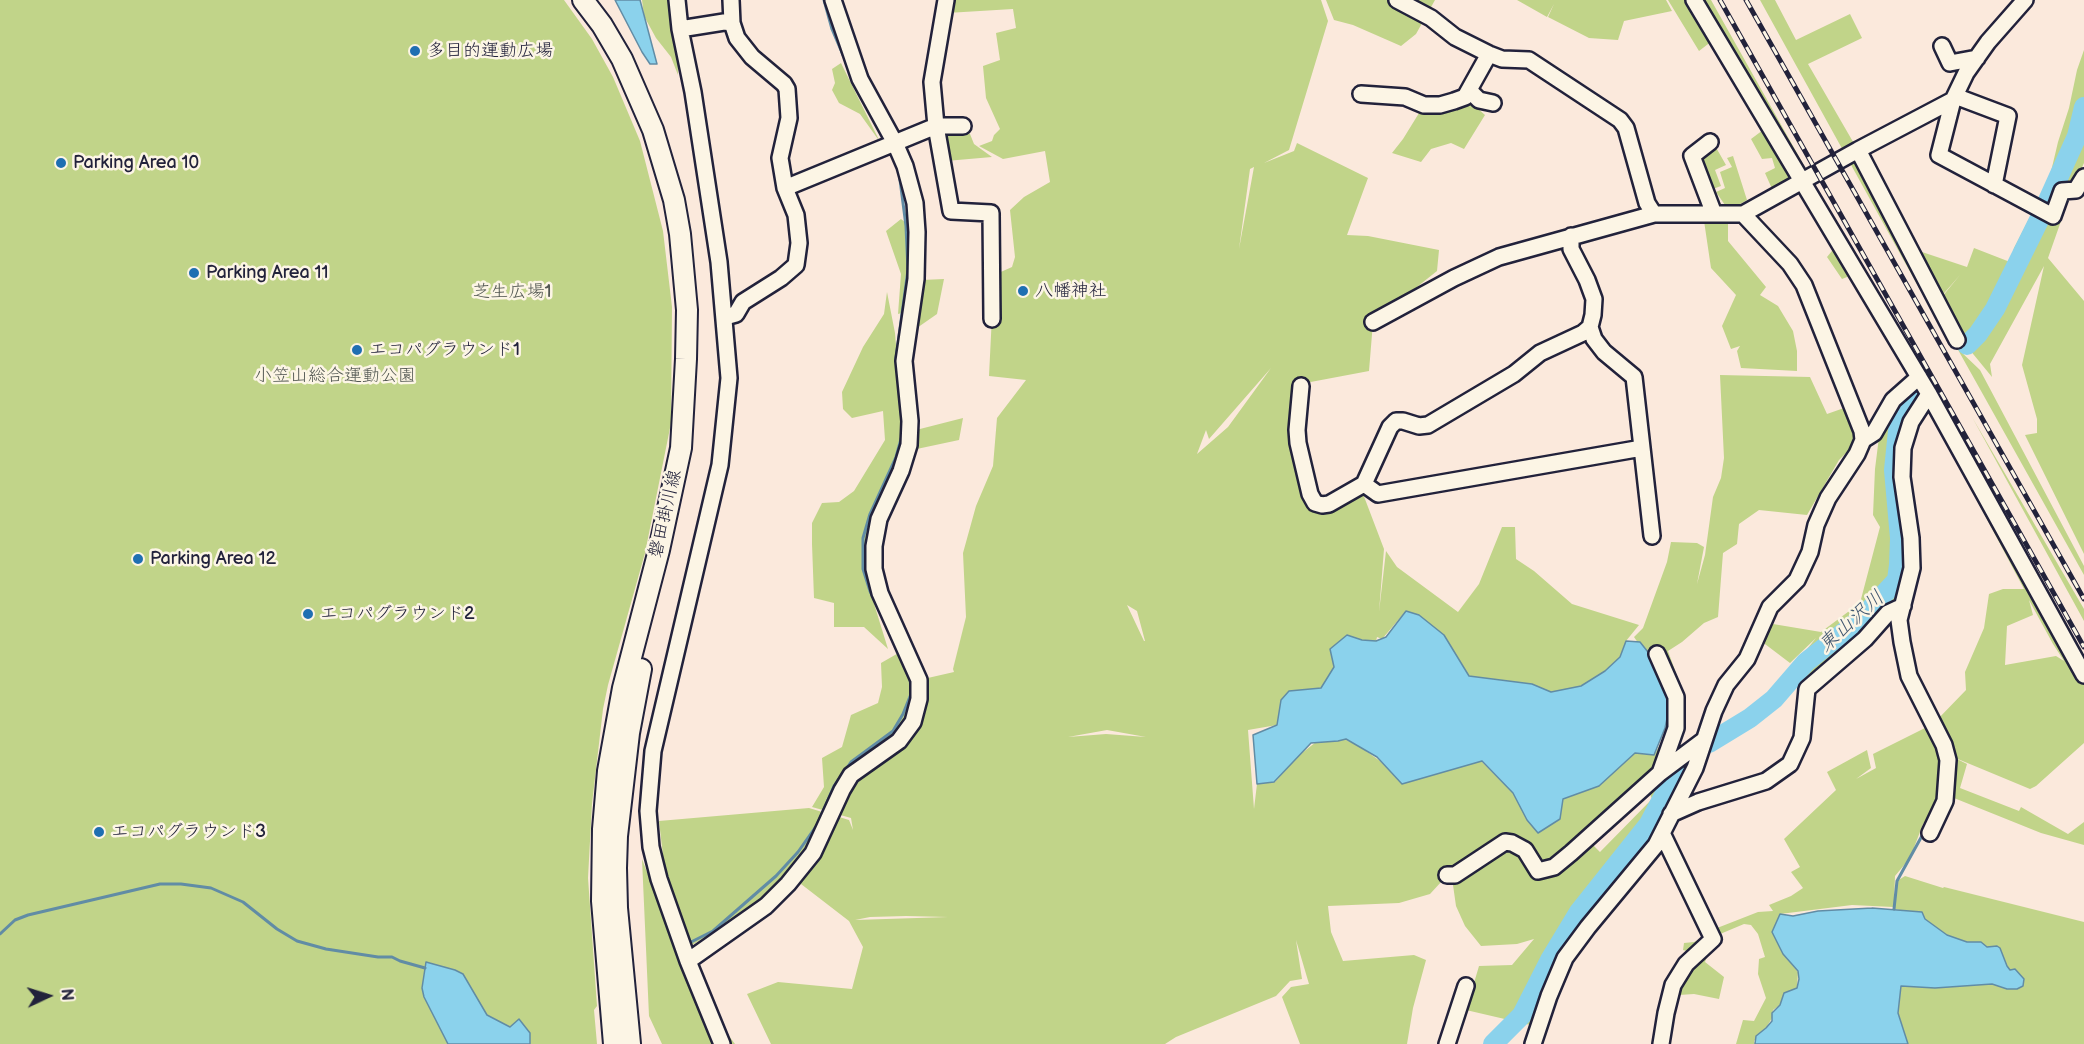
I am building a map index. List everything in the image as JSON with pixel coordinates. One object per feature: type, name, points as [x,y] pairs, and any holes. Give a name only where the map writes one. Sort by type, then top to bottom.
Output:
[{"type":"main road","name":"磐田掛川線","points":[[583,0],[602,25],[622,59],[653,130],[674,200],[680,234],[687,310],[681,448],[659,550],[623,688],[608,771],[603,829],[602,882],[606,967],[614,1044]]},
{"type":"main road","name":"磐田掛川線","points":[[599,0],[612,17],[627,44],[664,123],[685,197],[696,266],[699,310],[697,396],[688,469],[670,557],[637,684],[617,836],[617,908],[630,1044]]},
{"type":"street","points":[[677,0],[709,193],[729,378],[720,465],[660,720],[650,776],[648,811],[651,847],[659,879],[688,961],[722,1044]]},
{"type":"street","points":[[724,317],[736,314],[743,302],[781,278],[796,265],[799,243],[796,215],[785,189],[780,158],[789,118],[787,89],[752,57],[737,38],[732,23],[730,0]]},
{"type":"street","points":[[688,961],[766,906],[788,884],[813,853],[842,790],[851,776],[899,741],[913,722],[919,699],[919,680],[880,593],[874,569],[874,546],[879,519],[901,471],[909,445],[910,421],[904,362],[916,279],[915,203],[905,166],[895,143],[860,80],[833,0]]},
{"type":"street","points":[[946,0],[932,82],[936,126],[951,211],[991,213],[992,319]]},
{"type":"street","points":[[1397,0],[1431,18],[1455,37],[1489,54],[1502,59],[1529,60],[1620,120],[1626,128],[1647,203],[1654,214]]},
{"type":"street","points":[[1694,0],[1929,394],[2084,675]]},
{"type":"street","points":[[2025,0],[1988,42],[1966,73],[1954,98],[1939,155],[2046,213],[2062,191],[2076,190],[2084,177]]},
{"type":"street","points":[[680,29],[724,22],[732,23]]},
{"type":"street","points":[[1942,46],[1950,63],[1977,58]]},
{"type":"street","points":[[1361,94],[1405,97],[1424,105],[1440,105],[1465,97],[1489,54]]},
{"type":"street","points":[[1469,90],[1479,100],[1493,103]]},
{"type":"street","points":[[1373,322],[1454,278],[1499,257],[1654,214],[1743,214],[1954,98],[2008,116],[1994,185]]},
{"type":"street","points":[[785,189],[936,126],[963,126]]},
{"type":"street","points":[[1710,142],[1692,156],[1714,214]]},
{"type":"street","points":[[1858,150],[1957,340]]},
{"type":"street","points":[[1533,1044],[1565,958],[1656,845],[1695,768],[1714,711],[1726,685],[1747,659],[1770,607],[1797,580],[1810,552],[1816,525],[1828,498],[1857,454],[1863,440],[1862,430],[1804,285],[1790,264],[1743,214]]},
{"type":"street","points":[[1571,236],[1571,249],[1594,299],[1590,327],[1594,339],[1604,352],[1634,377],[1652,536]]},
{"type":"street","points":[[1301,386],[1298,443],[1310,494],[1315,503],[1329,504],[1364,484],[1390,427],[1396,421],[1419,426],[1428,425],[1514,374],[1540,353],[1583,333],[1590,327]]},
{"type":"street","points":[[1863,440],[1874,433],[1893,400],[1919,377]]},
{"type":"street","points":[[1929,394],[1911,422],[1903,448],[1902,477],[1911,538],[1912,568],[1899,620],[1909,676],[1944,745],[1948,760],[1945,801],[1930,833]]},
{"type":"street","points":[[1364,484],[1378,494],[1642,448]]},
{"type":"street","points":[[1671,814],[1698,802],[1766,781],[1790,764],[1802,738],[1807,688],[1865,639],[1888,613],[1903,606]]},
{"type":"street","points":[[1657,654],[1676,697],[1676,728],[1660,773]]},
{"type":"street","points":[[1447,874],[1455,875],[1505,842],[1525,850],[1538,871],[1554,867],[1660,773],[1704,740]]},
{"type":"street","points":[[1661,1044],[1673,985],[1686,964],[1713,939],[1662,834]]},
{"type":"street","points":[[1447,1044],[1466,986]]},
{"type":"green space","name":"小笠山総合運動公園","points":[[0,0],[564,0],[592,39],[613,77],[640,141],[663,231],[672,307],[671,423],[645,553],[603,709],[592,804],[588,878],[597,1006],[594,1010],[597,1044],[0,1044]]},
{"type":"green space","points":[[642,0],[670,0],[677,43],[678,75],[671,57],[656,38],[644,16]]},
{"type":"green space","points":[[951,0],[1321,0],[1328,21],[1289,150],[1264,163],[1294,151],[1297,143],[1368,178],[1347,235],[1368,236],[1439,250],[1437,271],[1373,322],[1369,371],[1300,384],[1297,432],[1315,503],[1360,486],[1384,549],[1379,612],[1386,551],[1397,567],[1458,612],[1479,584],[1502,527],[1515,527],[1516,559],[1534,571],[1572,604],[1639,625],[1626,641],[1620,657],[1605,671],[1583,686],[1551,692],[1532,684],[1469,676],[1457,658],[1406,611],[1382,639],[1377,637],[1376,641],[1277,725],[1248,730],[1254,809],[1257,784],[1275,782],[1298,756],[1329,732],[1359,746],[1380,761],[1402,784],[1441,763],[1481,761],[1513,793],[1563,799],[1590,789],[1635,753],[1654,755],[1662,741],[1673,744],[1659,774],[1586,838],[1600,852],[1652,799],[1650,794],[1689,755],[1690,760],[1646,845],[1588,927],[1539,1027],[1466,1010],[1479,966],[1512,965],[1534,939],[1517,944],[1481,946],[1465,926],[1456,906],[1452,878],[1443,875],[1442,881],[1430,894],[1399,903],[1328,906],[1331,932],[1343,961],[1414,955],[1426,960],[1413,1008],[1407,1044],[1300,1044],[1282,997],[1291,987],[1309,984],[1296,940],[1302,979],[1290,981],[1276,996],[1176,1037],[1165,1044],[771,1044],[747,994],[778,982],[852,989],[863,947],[849,921],[801,884],[736,918],[684,950],[669,908],[659,821],[809,808],[849,820],[853,830],[851,818],[812,807],[824,787],[822,758],[842,747],[851,715],[878,703],[882,687],[881,663],[902,651],[919,680],[954,672],[966,617],[963,553],[976,506],[993,466],[997,418],[1026,380],[989,376],[994,275],[1012,267],[1015,257],[1010,210],[1024,197],[1050,182],[1045,151],[1003,159],[979,146],[992,141],[1000,129],[986,98],[983,66],[1000,60],[996,33],[1016,28],[1013,9],[947,13]],"holes":[[[1254,167],[1239,249],[1250,169]],[[1271,368],[1228,427],[1197,454],[1206,430],[1209,439]],[[1127,605],[1137,611],[1144,641]],[[1107,730],[1146,737],[1106,734],[1068,737]],[[870,917],[948,917],[855,920]]]},
{"type":"green space","points":[[1326,0],[1435,0],[1416,34],[1401,46],[1353,25],[1334,20]]},
{"type":"green space","points":[[1517,0],[1666,0],[1672,11],[1624,21],[1618,40],[1589,38],[1548,17],[1554,4],[1547,17]]},
{"type":"green space","points":[[1668,0],[1689,0],[1712,41],[1699,51]]},
{"type":"green space","points":[[1697,0],[1711,0],[2084,664],[2084,743],[2030,789],[1953,757],[1967,764],[1960,788],[2019,811],[2021,807],[2068,834],[2084,822],[2084,845],[2041,833],[1949,796],[1936,721],[1966,690],[1965,672],[1984,628],[1989,594],[2003,589],[2024,589],[1923,399],[1903,448],[1912,568],[1903,606],[1807,689],[1788,678],[1791,669],[1816,638],[1790,663],[1761,641],[1767,623],[1821,632],[1860,603],[1880,527],[1873,515],[1879,437],[1891,415],[1916,386],[1851,273],[1842,279],[1827,257],[1836,246]],"holes":[[[2029,600],[2064,661],[2056,656],[2005,665],[2007,626],[2033,615]]]},
{"type":"green space","points":[[1760,0],[1775,0],[1796,40],[1850,14],[1862,38],[1808,64],[1856,147],[1945,327],[1919,288]]},
{"type":"green space","points":[[2084,50],[2084,163],[2048,258],[2084,301],[2084,554],[2025,435],[2037,433],[2037,419],[2022,365],[2044,266],[1990,364],[1992,377],[1960,338],[1964,333],[1958,337],[1941,298],[1960,275],[1939,299],[1916,250],[1967,267],[1974,248],[2010,262],[2014,248],[2049,180]]},
{"type":"green space","points":[[841,63],[880,142],[860,114],[839,103],[832,90],[835,83],[832,69]]},
{"type":"green space","points":[[1465,97],[1485,115],[1464,149],[1451,143],[1431,149],[1421,162],[1392,153],[1424,105]]},
{"type":"green space","points":[[1763,130],[1781,162],[1792,175],[1791,184],[1773,191],[1765,173],[1775,168],[1772,158],[1762,159],[1751,139]]},
{"type":"green space","points":[[941,131],[970,134],[974,144],[992,157],[946,161]]},
{"type":"green space","points":[[1714,144],[1726,165],[1715,170],[1721,186],[1710,190],[1695,157]]},
{"type":"green space","points":[[1733,156],[1747,200],[1733,208],[1727,208],[1716,192],[1725,188],[1720,172],[1732,167],[1727,158]]},
{"type":"green space","points":[[1703,214],[1728,214],[1728,241],[1766,287],[1760,295],[1778,306],[1793,331],[1797,351],[1797,371],[1741,368],[1737,351],[1740,346],[1731,349],[1722,326],[1736,295],[1711,268]]},
{"type":"green space","points":[[901,219],[906,223],[908,260],[905,312],[898,314],[901,274],[886,231]]},
{"type":"green space","points":[[944,279],[937,314],[914,330],[922,280]]},
{"type":"green space","points":[[887,292],[895,333],[903,432],[896,457],[868,519],[867,581],[888,649],[864,627],[834,627],[834,603],[814,598],[812,544],[812,523],[822,503],[839,502],[854,491],[885,440],[883,411],[852,418],[843,409],[842,392],[863,347],[884,314]]},
{"type":"green space","points":[[1957,348],[1980,370],[2084,566],[2084,575]]},
{"type":"green space","points":[[1720,375],[1810,377],[1827,414],[1844,408],[1857,433],[1855,444],[1839,460],[1807,515],[1759,510],[1739,524],[1737,544],[1723,553],[1718,617],[1704,623],[1668,651],[1685,698],[1677,712],[1656,669],[1634,637],[1643,628],[1667,562],[1671,542],[1697,543],[1704,547],[1697,584],[1705,555],[1713,497],[1721,478],[1724,458]]},
{"type":"green space","points":[[1972,417],[2084,609],[2084,621]]},
{"type":"green space","points":[[963,418],[959,440],[912,450],[916,430]]},
{"type":"green space","points":[[1925,728],[1944,756],[1940,801],[1923,824],[1910,858],[1895,876],[1894,903],[1897,881],[1905,876],[1943,888],[2084,922],[2084,1044],[1908,1044],[1898,1013],[1901,986],[1935,988],[1992,984],[2007,989],[2017,989],[1905,911],[1893,907],[1852,905],[1780,914],[1786,957],[1798,972],[1797,988],[1783,996],[1780,1005],[1773,1010],[1772,1018],[1766,1028],[1754,1041],[1755,1044],[1736,1044],[1743,1020],[1754,1021],[1766,998],[1758,974],[1759,959],[1765,957],[1758,934],[1751,925],[1744,924],[1713,937],[1712,930],[1758,912],[1773,911],[1769,905],[1803,888],[1791,872],[1800,867],[1784,839],[1836,790],[1827,772],[1867,750],[1871,768],[1856,779],[1876,768],[1873,754]]},
{"type":"green space","points":[[642,859],[690,984],[735,1044],[662,1044],[649,1016]]},
{"type":"green space","points":[[1704,937],[1709,951],[1705,962],[1724,977],[1719,999],[1694,994],[1679,995],[1674,992],[1697,954],[1683,950],[1684,943],[1694,942]]},
{"type":"water","points":[[615,0],[640,0],[657,64],[650,64],[642,52]]},
{"type":"water","points":[[1406,611],[1419,615],[1444,635],[1469,676],[1532,684],[1551,692],[1581,686],[1605,671],[1620,657],[1626,641],[1640,642],[1667,676],[1670,704],[1665,728],[1654,755],[1635,753],[1599,786],[1563,799],[1560,819],[1538,833],[1527,820],[1513,793],[1482,761],[1402,784],[1377,757],[1346,739],[1311,743],[1274,782],[1257,784],[1253,735],[1277,725],[1281,700],[1289,691],[1321,688],[1334,667],[1330,649],[1347,635],[1362,640],[1376,641],[1386,637]]},
{"type":"water","points":[[1872,908],[1922,912],[1925,919],[1947,935],[1967,942],[1981,942],[1987,947],[1997,946],[2010,970],[2015,969],[2024,979],[2023,986],[2017,989],[2007,989],[1992,984],[1935,988],[1901,986],[1898,1013],[1908,1044],[1755,1044],[1756,1036],[1772,1021],[1772,1013],[1780,1005],[1784,993],[1797,988],[1799,979],[1798,971],[1783,954],[1772,932],[1780,914],[1793,916],[1818,911]]},
{"type":"water","points":[[426,962],[463,974],[487,1015],[510,1027],[519,1019],[530,1033],[530,1044],[448,1044],[424,997],[422,988]]},
{"type":"waterway","points":[[824,0],[832,29],[843,55]]},
{"type":"waterway","points":[[846,63],[852,78]]},
{"type":"waterway","name":"東山沢川","points":[[1967,345],[1978,334],[1995,309],[2041,216],[2077,136],[2084,107]]},
{"type":"waterway","points":[[887,626],[870,591],[863,569],[863,538],[870,514],[896,457],[903,432],[896,358],[908,270],[906,226],[899,172]]},
{"type":"waterway","name":"東山沢川","points":[[1709,743],[1750,718],[1774,699],[1806,662],[1862,618],[1897,580],[1900,538],[1894,470],[1899,421],[1919,388]]},
{"type":"waterway","points":[[1897,580],[1898,593]]},
{"type":"waterway","points":[[691,942],[713,931],[776,876],[798,852],[817,825],[834,786],[851,762],[893,731],[911,694],[910,675]]},
{"type":"waterway","name":"東山沢川","points":[[1493,1044],[1522,1015],[1550,960],[1579,912],[1649,824],[1679,767],[1691,757]]},
{"type":"waterway","points":[[1894,909],[1897,881],[1923,834]]},
{"type":"waterway","points":[[0,934],[15,920],[28,915],[160,884],[181,884],[211,888],[243,902],[277,929],[297,941],[326,949],[392,957],[425,968]]},
{"type":"railway","points":[[1720,0],[2084,647]]},
{"type":"railway","points":[[1746,0],[2084,599]]},
{"type":"place","name":"多目的運動広場","points":[[415,51]]},
{"type":"place","name":"Parking Area 10","points":[[61,163]]},
{"type":"place","name":"Parking Area 11","points":[[194,273]]},
{"type":"place","name":"八幡神社","points":[[1023,291]]},
{"type":"place","name":"エコパグラウンド1","points":[[357,350]]},
{"type":"place","name":"Parking Area 12","points":[[138,559]]},
{"type":"place","name":"エコパグラウンド2","points":[[308,614]]},
{"type":"place","name":"エコパグラウンド3","points":[[99,832]]},
{"type":"park label","name":"芝生広場1","points":[[512,292]]}]
